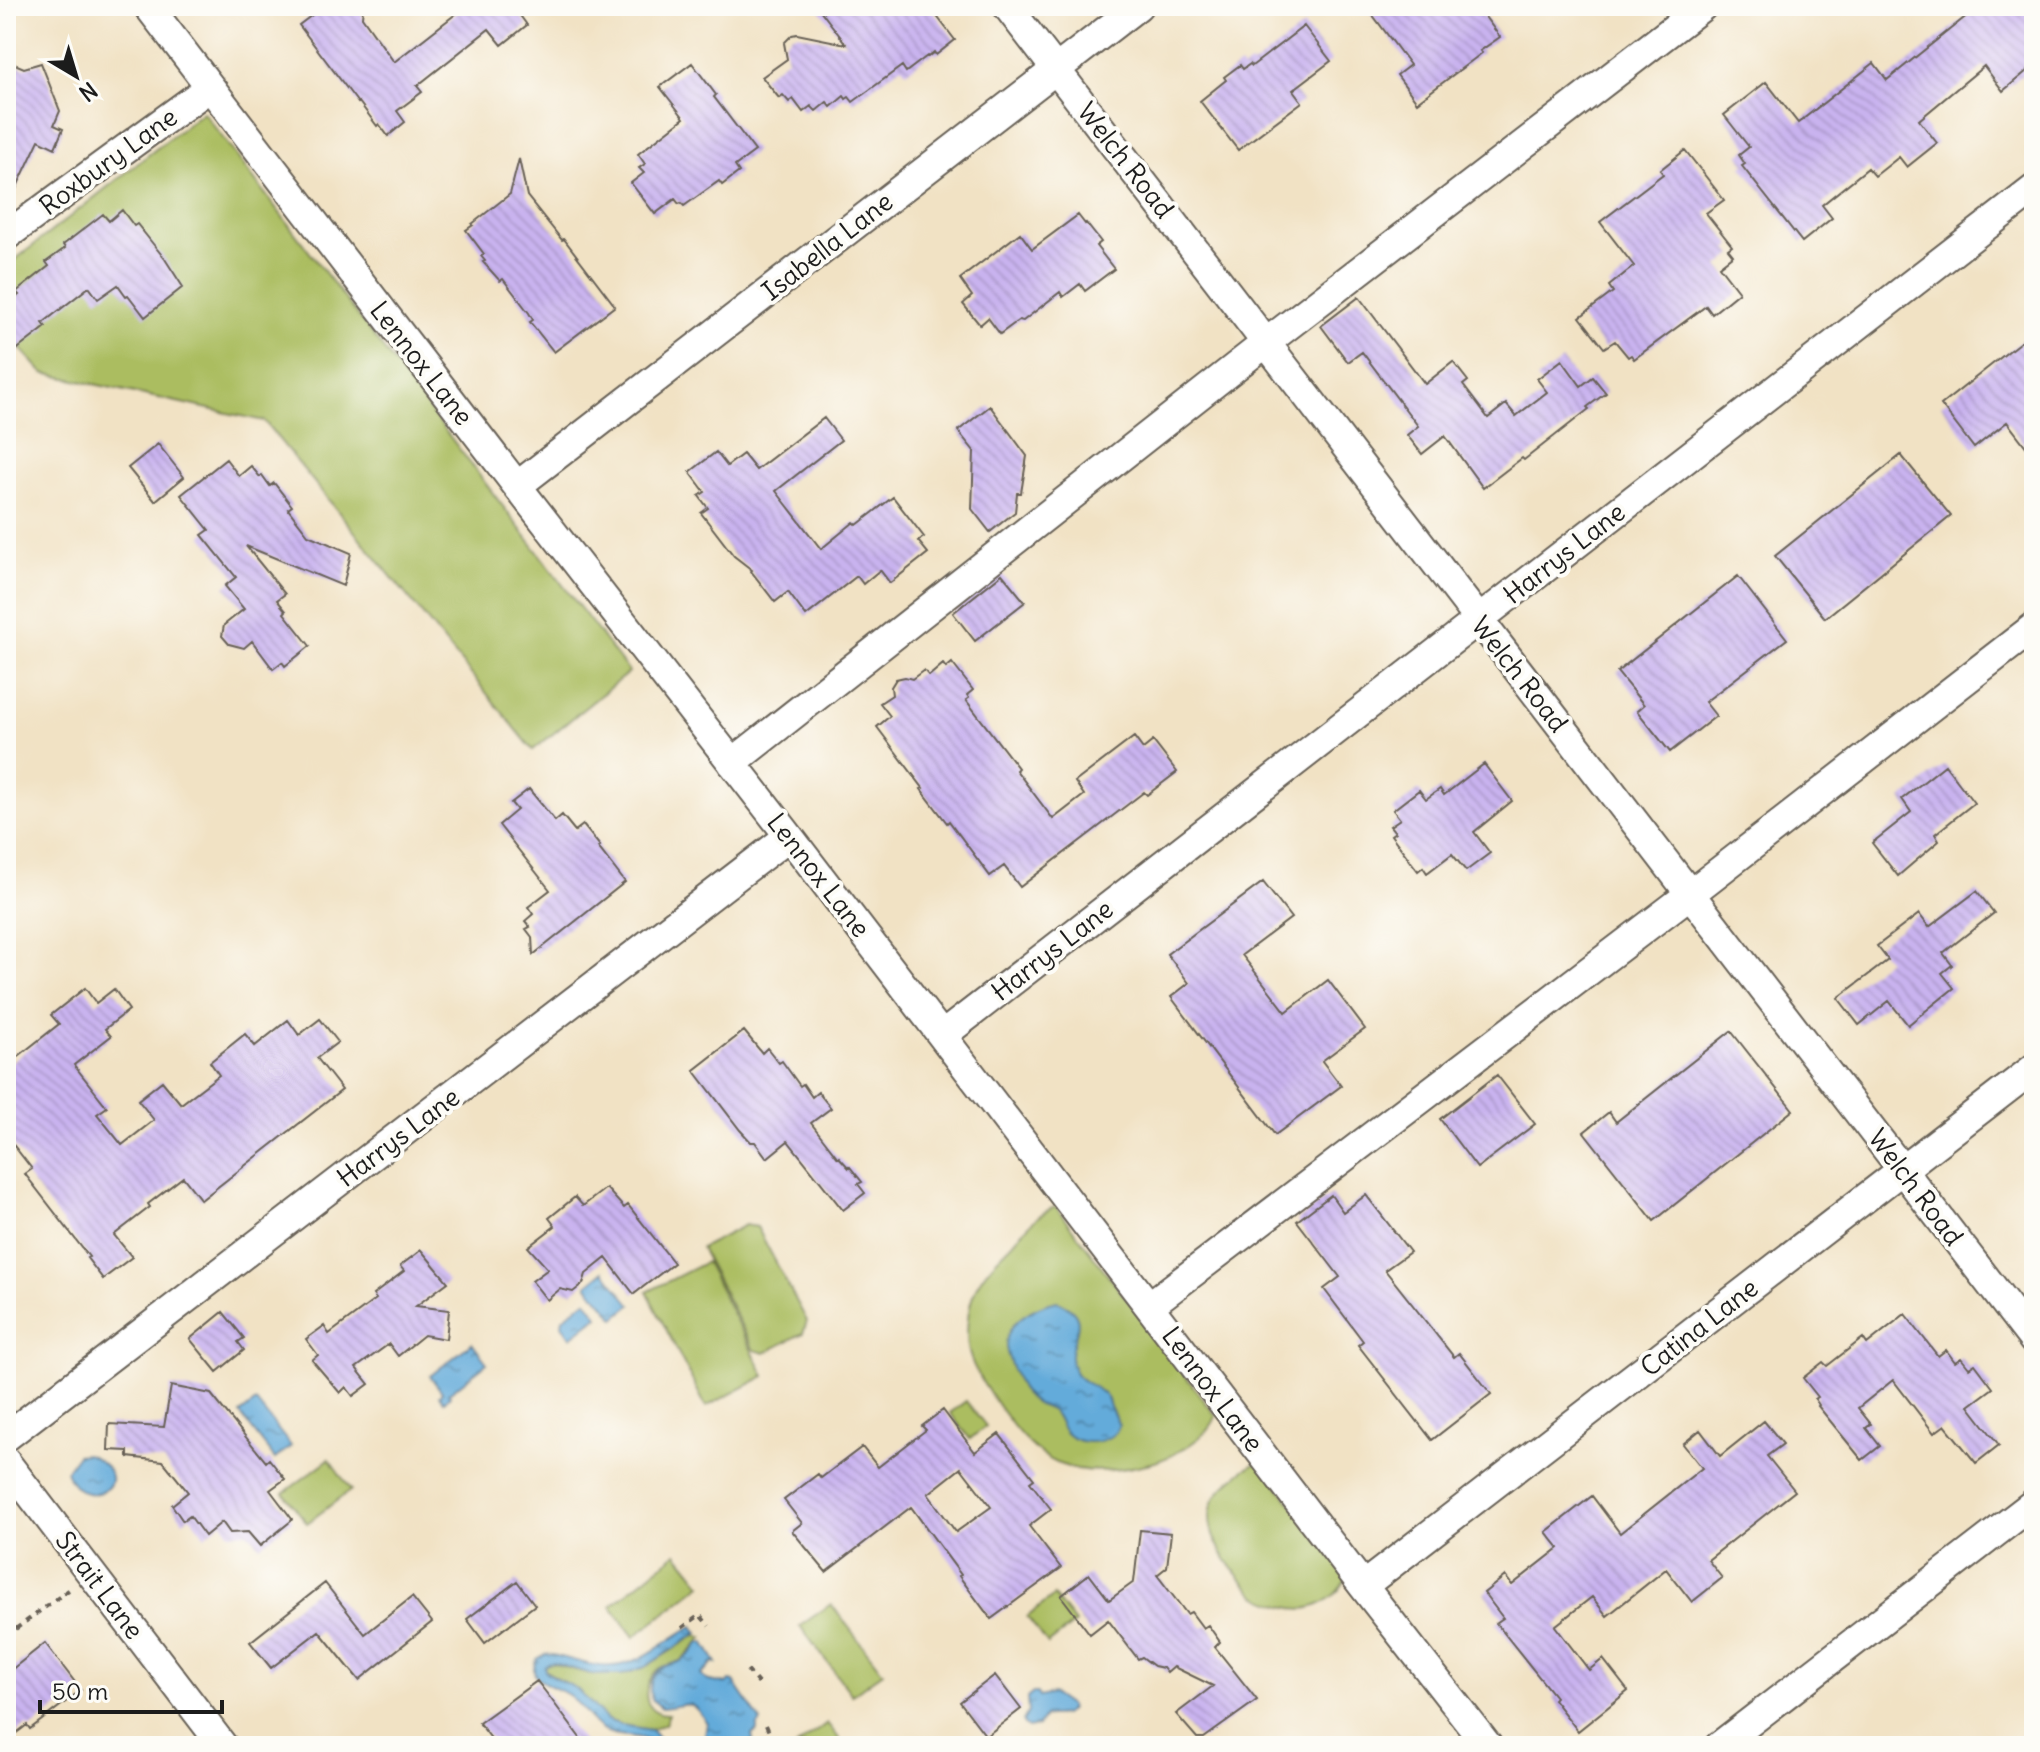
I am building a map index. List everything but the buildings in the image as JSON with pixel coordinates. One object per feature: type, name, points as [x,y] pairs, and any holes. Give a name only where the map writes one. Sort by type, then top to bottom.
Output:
[{"type":"street","name":"Lennox Lane","points":[[148,6],[1488,1746]]},
{"type":"street","name":"Welch Road","points":[[1007,6],[2034,1341]]},
{"type":"street","name":"Isabella Lane","points":[[517,486],[1138,6]]},
{"type":"street","points":[[732,763],[1267,342],[1703,6]]},
{"type":"street","name":"Roxbury Lane","points":[[6,236],[210,87]]},
{"type":"street","name":"Harrys Lane","points":[[943,1035],[2034,189]]},
{"type":"street","points":[[1149,1306],[1690,894],[2034,627]]},
{"type":"street","name":"Harrys Lane","points":[[6,1437],[789,836]]},
{"type":"street","name":"Catina Lane","points":[[1363,1586],[2034,1068]]},
{"type":"street","name":"Strait Lane","points":[[6,1462],[223,1746]]},
{"type":"street","points":[[1719,1746],[2034,1503]]},
{"type":"path","points":[[6,1636],[91,1573]]},
{"type":"path","points":[[682,1628],[700,1615],[709,1626]]},
{"type":"path","points":[[747,1670],[762,1688]]},
{"type":"path","points":[[766,1725],[769,1732]]},
{"type":"green space","points":[[203,112],[629,672],[533,750],[264,421],[43,373],[6,333],[6,267]]},
{"type":"green space","points":[[1056,1207],[1216,1416],[1199,1438],[1163,1459],[1095,1471],[1071,1468],[1050,1460],[1014,1427],[974,1366],[969,1351],[968,1324],[970,1304],[979,1282],[1031,1223]]},
{"type":"green space","points":[[745,1225],[757,1227],[807,1321],[803,1333],[765,1353],[754,1350],[701,1248]]},
{"type":"green space","points":[[706,1262],[765,1376],[706,1407],[647,1292]]},
{"type":"green space","points":[[966,1401],[986,1426],[970,1439],[950,1413]]},
{"type":"green space","points":[[329,1459],[351,1490],[307,1523],[284,1493]]},
{"type":"green space","points":[[1260,1462],[1347,1577],[1333,1595],[1319,1605],[1307,1609],[1292,1608],[1256,1595],[1234,1570],[1216,1541],[1210,1511],[1216,1497],[1240,1473]]},
{"type":"green space","points":[[677,1553],[702,1584],[634,1637],[611,1606]]},
{"type":"green space","points":[[1054,1596],[1075,1623],[1048,1644],[1027,1617]]},
{"type":"green space","points":[[831,1604],[883,1672],[852,1695],[800,1626]]},
{"type":"green space","points":[[696,1635],[703,1638],[687,1656],[661,1667],[651,1678],[646,1692],[649,1705],[653,1710],[669,1714],[665,1724],[651,1730],[607,1720],[577,1689],[544,1670],[544,1666],[550,1663],[594,1675],[622,1675],[645,1667]]},
{"type":"green space","points":[[827,1723],[845,1746],[797,1746]]},
{"type":"water","points":[[604,1271],[631,1305],[615,1318],[587,1285]]},
{"type":"water","points":[[586,1300],[598,1316],[571,1337],[562,1325],[563,1318]]},
{"type":"water","points":[[1057,1301],[1070,1308],[1078,1323],[1071,1360],[1074,1370],[1107,1398],[1119,1426],[1103,1440],[1080,1441],[1067,1434],[1052,1411],[1035,1404],[1024,1393],[1009,1359],[1007,1338],[1016,1322],[1031,1311]]},
{"type":"water","points":[[472,1343],[487,1363],[449,1393],[450,1396],[444,1401],[439,1395],[442,1392],[430,1376]]},
{"type":"water","points":[[256,1402],[291,1446],[275,1459],[240,1414]]},
{"type":"water","points":[[87,1454],[103,1464],[110,1475],[110,1484],[95,1493],[84,1492],[74,1485],[66,1471],[77,1455]]},
{"type":"water","points":[[693,1626],[698,1633],[645,1667],[622,1675],[594,1675],[553,1663],[544,1667],[546,1672],[577,1689],[607,1720],[651,1730],[667,1746],[655,1746],[638,1737],[607,1732],[570,1696],[534,1673],[537,1659],[546,1654],[595,1665],[627,1663]]},
{"type":"water","points":[[704,1642],[717,1663],[713,1662],[701,1675],[712,1682],[734,1682],[761,1722],[752,1735],[754,1746],[712,1746],[705,1736],[707,1723],[692,1705],[662,1708],[652,1700],[650,1691],[656,1673],[684,1659],[699,1643]]},
{"type":"water","points":[[1033,1693],[1039,1697],[1052,1694],[1070,1709],[1062,1715],[1044,1717],[1038,1726],[1028,1728],[1023,1721],[1028,1712],[1027,1698]]}]
